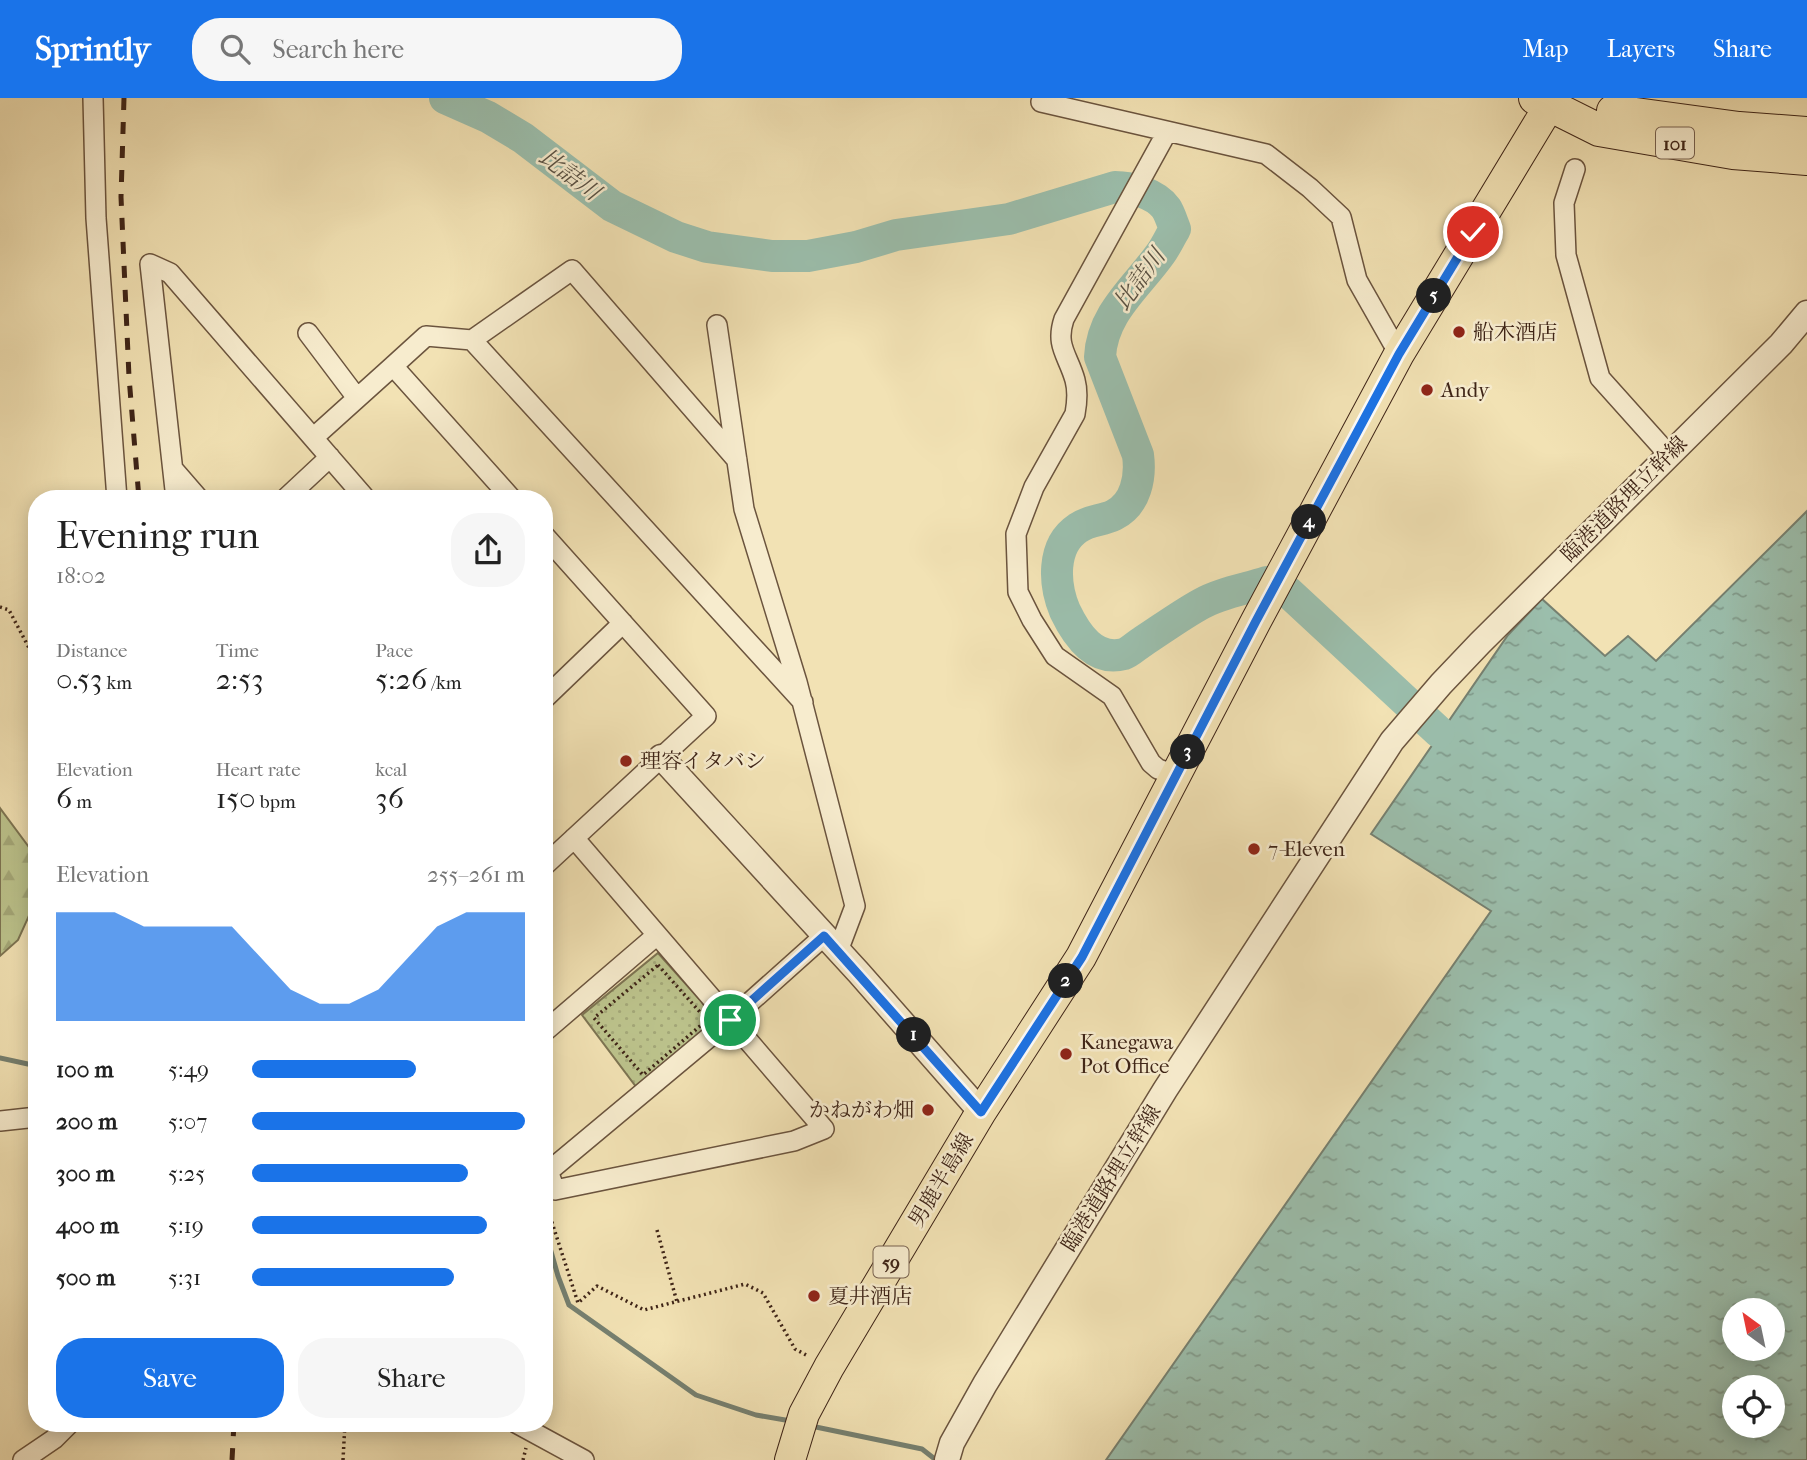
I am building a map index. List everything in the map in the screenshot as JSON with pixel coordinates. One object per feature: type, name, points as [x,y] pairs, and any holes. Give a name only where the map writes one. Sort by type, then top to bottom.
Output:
[{"type":"highway","name":"101","points":[[1546,99],[1739,128],[1807,133]]},
{"type":"highway","name":"101","points":[[1546,99],[1600,130],[1733,153],[1807,159]]},
{"type":"main road","name":"男鹿半島線","points":[[797,1436],[829,1367],[981,1112],[1082,957],[1256,621],[1399,354],[1546,99]]},
{"type":"street","points":[[93,98],[96,218],[116,490]]},
{"type":"street","points":[[1041,102],[1073,104],[1167,132],[1266,154],[1330,205],[1341,217],[1357,280],[1399,354]]},
{"type":"street","points":[[1167,132],[1064,319],[1060,343],[1076,382],[1075,414],[1034,487],[1016,534],[1018,593],[1055,656],[1112,696],[1151,763],[1158,769],[1176,775]]},
{"type":"street","points":[[1574,169],[1564,203],[1566,255],[1600,378],[1669,455]]},
{"type":"street","points":[[175,490],[150,264],[170,273],[358,490]]},
{"type":"street","points":[[313,438],[426,336],[472,340],[572,270],[737,460]]},
{"type":"street","name":"臨港道路埋立幹線","points":[[950,1451],[985,1384],[1165,1090],[1392,741],[1441,684],[1781,344],[1807,313]]},
{"type":"street","points":[[553,1160],[831,944],[855,906],[803,702],[744,509],[717,325]]},
{"type":"street","points":[[308,333],[357,398]]},
{"type":"street","points":[[472,340],[803,702]]},
{"type":"street","points":[[393,366],[504,490]]},
{"type":"street","points":[[295,490],[330,457]]},
{"type":"street","points":[[173,469],[191,490]]},
{"type":"street","points":[[553,545],[706,716],[553,858]]},
{"type":"street","points":[[553,690],[623,623]]},
{"type":"street","points":[[661,757],[981,1112]]},
{"type":"street","points":[[553,1185],[555,1190],[794,1140],[824,1129],[574,838]]},
{"type":"street","points":[[553,1024],[657,935]]},
{"type":"street","points":[[0,1121],[28,1118]]},
{"type":"street","points":[[23,1460],[61,1432]]},
{"type":"street","points":[[533,1432],[584,1460]]},
{"type":"path","points":[[0,607],[9,610],[28,646]]},
{"type":"path","points":[[658,965],[707,1020],[643,1075],[594,1018],[658,965]]},
{"type":"path","points":[[553,1226],[578,1303],[597,1286],[644,1310],[745,1284],[763,1293],[795,1349],[829,1367]]},
{"type":"path","points":[[657,1230],[677,1302]]},
{"type":"path","points":[[343,1460],[345,1432]]},
{"type":"green space","points":[[0,808],[28,846],[28,918],[18,940],[0,956]]},
{"type":"green space","points":[[658,953],[701,1001],[715,1022],[637,1088],[582,1015]]},
{"type":"water","points":[[1807,511],[1807,1460],[1106,1460],[1491,911],[1371,834],[1508,635],[1542,599],[1605,656],[1628,636],[1656,661]]},
{"type":"waterway","name":"比詰川","points":[[445,98],[488,117],[523,138],[612,206],[676,237],[707,247],[772,256],[808,256],[856,247],[896,235],[1009,219],[1115,187],[1129,188],[1150,195],[1166,208],[1175,229],[1161,253],[1114,314],[1102,341],[1100,357],[1138,455],[1138,481],[1132,497],[1121,510],[1109,517],[1082,525],[1063,545],[1059,555],[1057,578],[1061,601],[1069,620],[1087,644],[1095,650],[1104,654],[1124,654],[1208,600],[1267,582],[1288,592],[1439,732]]},
{"type":"waterway","points":[[0,1058],[28,1064]]},
{"type":"waterway","points":[[553,1258],[569,1305],[696,1395],[756,1415],[791,1421]]},
{"type":"waterway","points":[[811,1426],[922,1449],[936,1460]]},
{"type":"railway","points":[[124,98],[121,197],[129,377],[138,490]]},
{"type":"railway","points":[[232,1460],[234,1432]]},
{"type":"place","name":"船木酒店","points":[[1459,332]]},
{"type":"place","name":"Andy","points":[[1427,390]]},
{"type":"place","name":"理容イタバシ","points":[[626,761]]},
{"type":"place","name":"7-Eleven","points":[[1254,849]]},
{"type":"place","name":"Kanegawa Pot Office","points":[[1066,1054]]},
{"type":"place","name":"かねがわ畑","points":[[928,1110]]},
{"type":"place","name":"夏井酒店","points":[[814,1296]]},
{"type":"route","points":[[730,1020],[824,936],[981,1112],[1082,957],[1256,621],[1399,354],[1473,232]]}]
